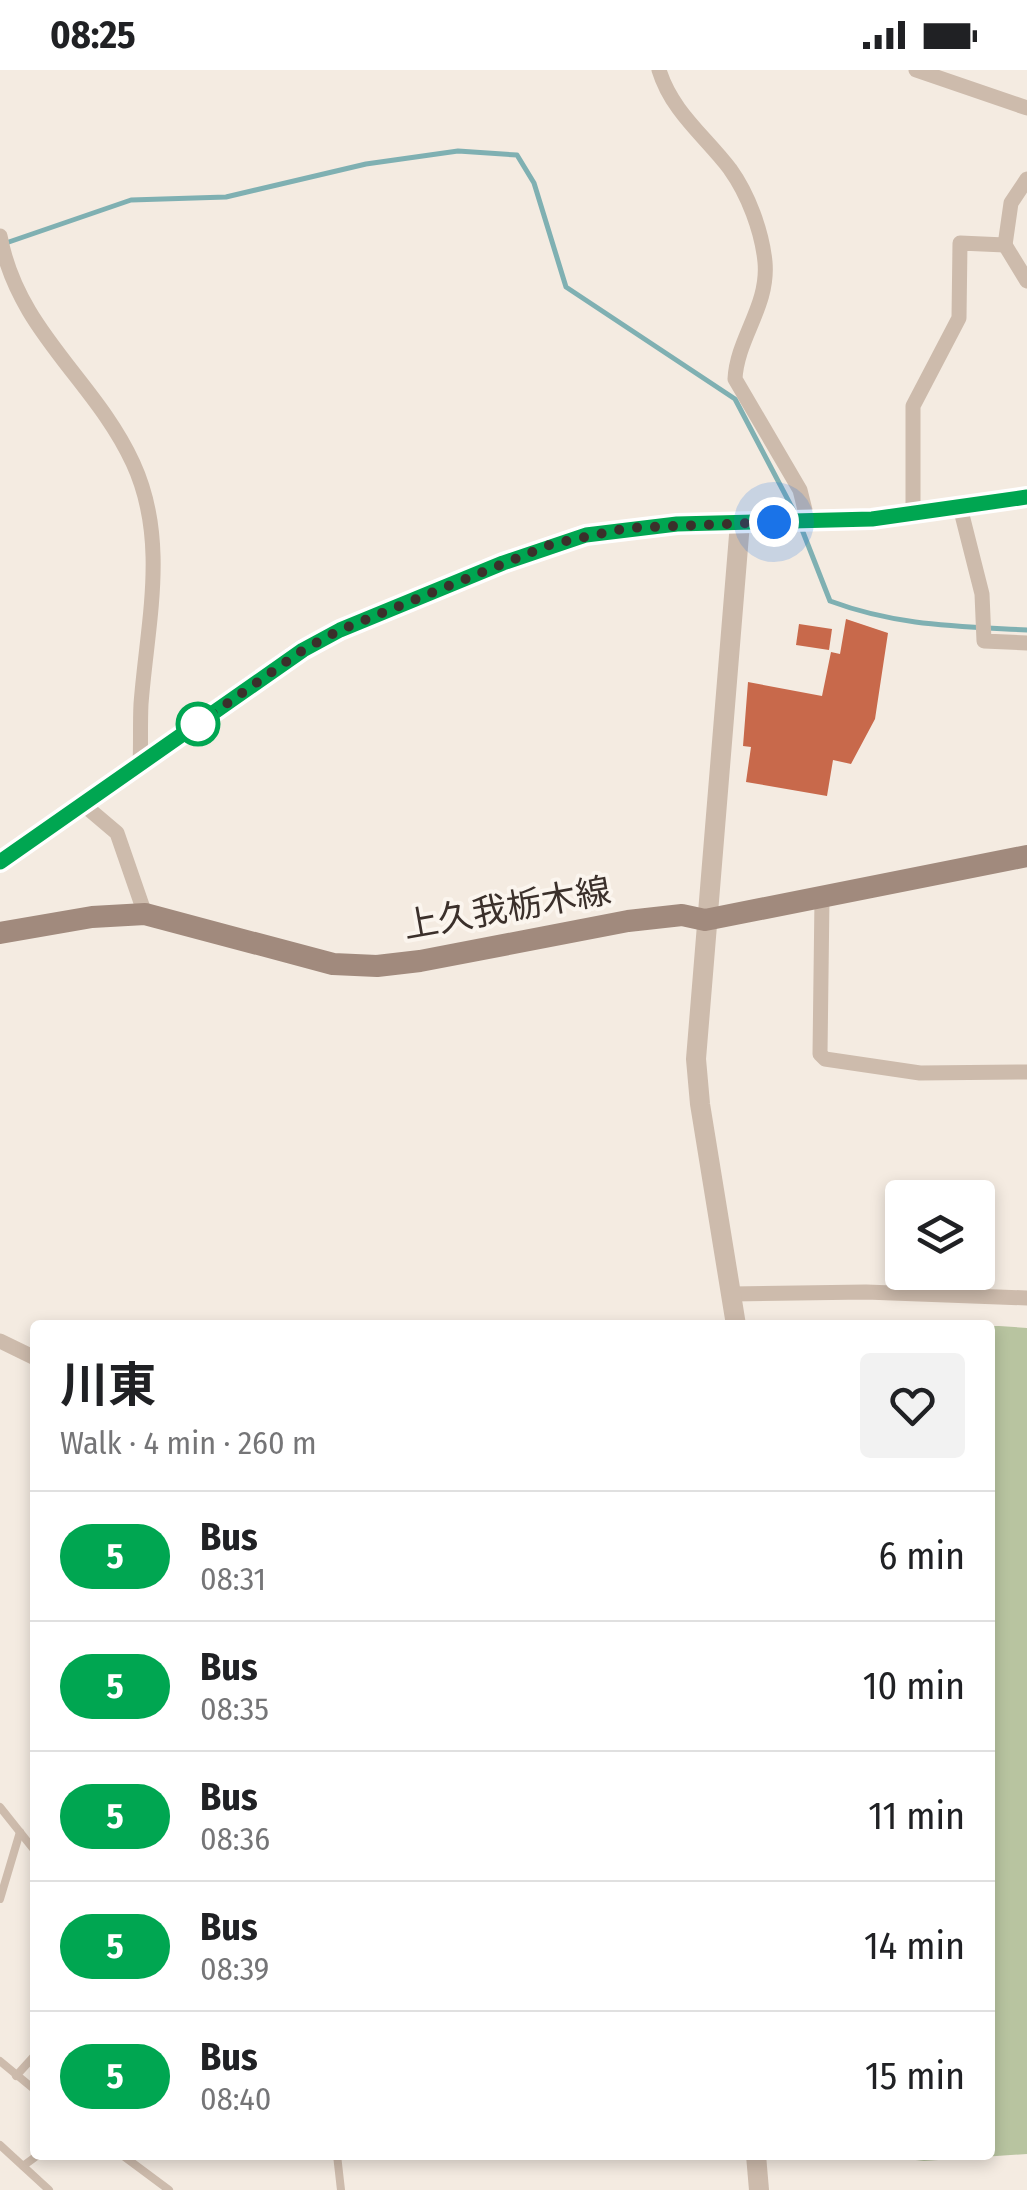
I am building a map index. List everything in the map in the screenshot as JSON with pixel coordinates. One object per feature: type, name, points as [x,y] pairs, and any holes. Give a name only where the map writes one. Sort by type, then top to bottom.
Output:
[{"type":"main road","name":"上久我栃木線","points":[[0,933],[92,916],[145,914],[332,964],[378,966],[628,921],[682,915],[705,920],[1027,856]]},
{"type":"street","points":[[660,70],[670,98],[724,162],[748,198],[765,262],[762,304],[736,363],[736,380],[800,490],[808,522]]},
{"type":"street","points":[[916,70],[1027,108]]},
{"type":"street","points":[[1027,178],[1011,203],[1006,245],[1027,281]]},
{"type":"street","points":[[0,236],[4,260],[38,329],[108,416],[135,466],[152,533],[154,606],[141,704],[140,765]]},
{"type":"street","points":[[912,514],[912,406],[958,318],[960,242],[1006,245]]},
{"type":"street","points":[[0,862],[303,650],[340,630],[552,544],[613,530],[912,514],[1027,497]]},
{"type":"street","points":[[960,508],[982,594],[984,641],[1027,643]]},
{"type":"street","points":[[735,1320],[696,1059],[740,523]]},
{"type":"street","points":[[84,804],[117,834],[145,914]]},
{"type":"street","points":[[822,898],[820,1054],[920,1073],[1027,1072]]},
{"type":"street","points":[[732,1294],[866,1292],[1027,1298]]},
{"type":"street","points":[[0,1341],[30,1356]]},
{"type":"street","points":[[757,2160],[760,2190]]},
{"type":"lane","points":[[0,1808],[30,1845]]},
{"type":"lane","points":[[0,1899],[20,1832]]},
{"type":"lane","points":[[0,2061],[30,2086]]},
{"type":"lane","points":[[16,2076],[30,2061]]},
{"type":"lane","points":[[0,2145],[49,2190]]},
{"type":"lane","points":[[23,2166],[31,2160]]},
{"type":"lane","points":[[129,2160],[169,2190]]},
{"type":"lane","points":[[338,2160],[342,2190]]},
{"type":"green space","points":[[995,1325],[1027,1328],[1027,2154],[995,2156]]},
{"type":"building","points":[[846,619],[888,633],[875,719],[851,764],[833,760],[827,796],[746,782],[751,747],[743,746],[748,682],[822,696],[831,652],[840,654]]},
{"type":"building","points":[[799,624],[832,629],[829,650],[796,645]]},
{"type":"waterway","points":[[3,244],[131,200],[226,197],[366,164],[458,151],[517,155],[534,183],[566,287],[735,399],[797,517]]},
{"type":"waterway","points":[[801,527],[830,601],[903,620],[1027,630]]},
{"type":"bus line","name":"5","points":[[0,862],[303,650],[340,630],[552,544],[627,528],[872,519],[1027,497]]},
{"type":"route","points":[[198,724],[303,650],[340,630],[552,544],[627,528],[774,522]]}]
